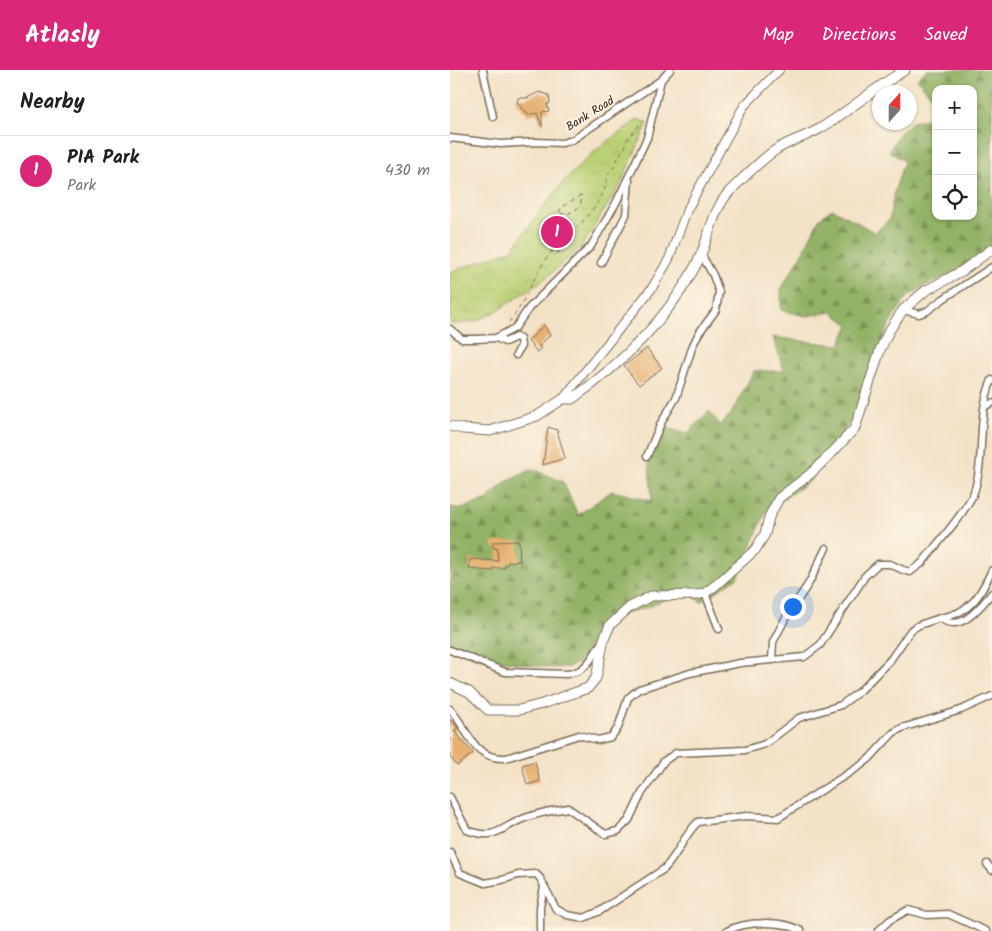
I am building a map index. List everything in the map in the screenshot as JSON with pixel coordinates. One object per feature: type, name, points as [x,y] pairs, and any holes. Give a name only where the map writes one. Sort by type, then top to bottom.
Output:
[{"type":"main road","points":[[450,426],[462,430],[490,431],[537,416],[563,399],[572,400],[610,371],[678,296],[701,254],[716,212],[728,193],[774,150],[820,128],[906,70]]},
{"type":"main road","points":[[450,684],[469,692],[488,710],[519,710],[588,688],[596,678],[604,639],[610,625],[630,607],[651,596],[697,595],[705,593],[754,550],[765,534],[770,517],[779,498],[810,475],[855,428],[880,350],[889,331],[904,310],[925,291],[962,271],[992,249]]},
{"type":"street","points":[[483,70],[494,117]]},
{"type":"street","name":"Bank Road","points":[[450,138],[501,144],[562,143],[572,140],[661,80],[670,70]]},
{"type":"street","points":[[563,399],[652,288],[669,259],[687,210],[744,106],[779,70]]},
{"type":"street","points":[[496,338],[515,328],[528,308],[591,246],[630,176],[648,138],[661,80]]},
{"type":"street","points":[[600,263],[626,215],[630,176]]},
{"type":"street","points":[[646,456],[661,423],[676,398],[692,345],[699,332],[716,310],[718,292],[713,274],[701,254]]},
{"type":"street","points":[[904,310],[919,314],[927,311],[992,267]]},
{"type":"street","points":[[450,329],[462,339],[496,338],[505,342],[516,337],[520,339],[521,346],[516,356]]},
{"type":"street","points":[[450,708],[471,741],[482,752],[497,758],[506,758],[580,735],[598,740],[611,738],[618,728],[628,698],[639,689],[690,673],[740,664],[804,657],[820,645],[864,576],[878,564],[890,564],[910,572],[922,563],[971,499],[980,463],[980,432],[986,393],[992,380]]},
{"type":"street","points":[[984,406],[992,403]]},
{"type":"street","points":[[772,660],[773,642],[784,621],[809,583],[826,548]]},
{"type":"street","points":[[450,798],[466,830],[480,835],[496,834],[524,818],[568,808],[605,834],[618,830],[629,820],[642,793],[664,761],[676,752],[745,750],[765,744],[799,718],[841,705],[860,691],[891,659],[911,630],[919,625],[964,610],[974,602],[992,570]]},
{"type":"street","points":[[705,593],[719,629]]},
{"type":"street","points":[[940,618],[947,622],[963,621],[979,609],[992,593]]},
{"type":"street","points":[[450,650],[505,672],[574,674],[586,667],[604,639]]},
{"type":"street","points":[[450,852],[460,873],[473,880],[485,883],[518,875],[536,874],[556,909],[561,913],[584,918],[600,911],[664,869],[673,860],[688,832],[698,822],[747,816],[778,818],[860,766],[869,759],[893,732],[961,710],[992,696]]},
{"type":"street","points":[[987,864],[992,870]]},
{"type":"street","points":[[540,931],[540,908],[544,887]]},
{"type":"street","points":[[878,931],[890,920],[908,910],[927,915],[948,914],[986,931]]},
{"type":"street","points":[[729,930],[753,924],[785,924],[801,931]]},
{"type":"path","points":[[552,251],[559,252],[561,244],[596,205],[608,184],[607,175],[612,171],[625,148],[627,140],[632,136],[635,129],[644,120],[651,121]]},
{"type":"path","points":[[509,322],[523,303],[538,269],[552,251],[551,246],[556,232],[552,223],[562,207],[581,194],[582,201],[578,208],[566,214],[559,214]]},
{"type":"path","points":[[554,242],[561,244]]},
{"type":"green space","points":[[927,70],[992,70],[992,246],[955,273],[926,285],[907,297],[889,324],[855,414],[810,481],[766,511],[737,578],[701,602],[684,590],[649,607],[611,617],[579,662],[569,667],[553,668],[481,658],[450,645],[450,507],[462,509],[487,499],[506,482],[533,469],[563,482],[578,515],[612,491],[652,501],[649,463],[663,427],[687,434],[709,411],[720,425],[731,414],[754,371],[784,371],[773,337],[840,345],[849,325],[832,312],[806,316],[781,310],[781,289],[801,256],[819,219],[832,209],[875,233],[890,218],[894,193],[904,161],[889,151],[903,130],[917,130],[917,121],[932,118],[932,220],[977,220],[977,85],[932,85],[932,96],[917,79]]},
{"type":"green space","points":[[638,119],[648,123],[620,185],[582,246],[546,278],[495,312],[476,321],[452,325],[450,323],[450,272],[512,250],[565,180],[595,151]]},
{"type":"building","points":[[539,92],[549,95],[550,103],[547,104],[549,111],[542,112],[542,127],[537,113],[527,115],[526,111],[521,109],[522,106],[517,104],[518,98],[527,98]]},
{"type":"building","points":[[544,325],[550,335],[539,346],[541,348],[537,352],[528,341]]},
{"type":"building","points":[[647,348],[662,368],[639,385],[624,366]]},
{"type":"building","points":[[548,427],[557,430],[565,458],[543,465]]},
{"type":"building","points":[[519,541],[520,561],[508,562],[505,568],[493,568],[493,571],[469,569],[470,559],[498,561],[497,548],[493,548],[493,542]]},
{"type":"building","points":[[450,719],[458,728],[454,731],[473,753],[457,766],[450,757]]},
{"type":"building","points":[[535,761],[540,781],[527,785],[522,765]]},
{"type":"place","name":"PIA Park","points":[[557,232]]}]
